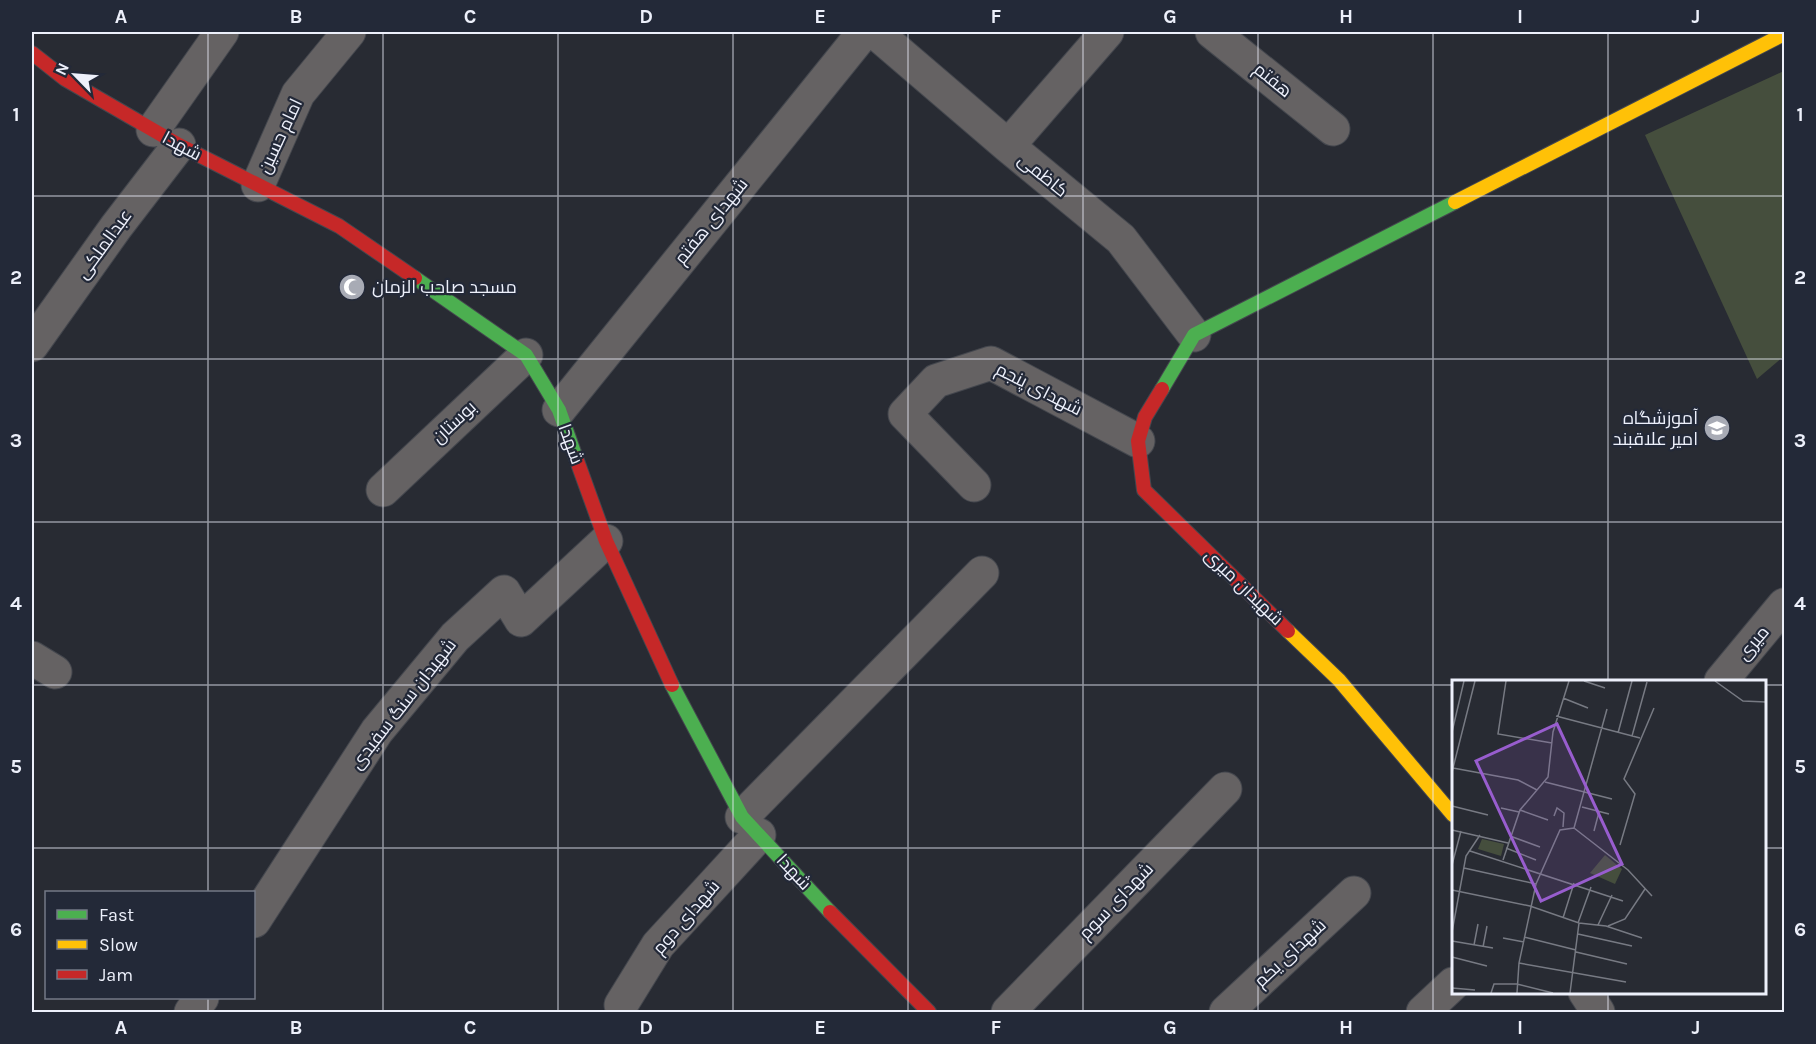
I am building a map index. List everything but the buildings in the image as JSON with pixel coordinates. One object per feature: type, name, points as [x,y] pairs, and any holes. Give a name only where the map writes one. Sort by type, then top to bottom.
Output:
[{"type":"street","name":"عبدالملکی","points":[[33,340],[166,138],[222,32]]},
{"type":"street","name":"امام حسین","points":[[258,185],[298,94],[349,32]]},
{"type":"street","name":"شهدای هفتم","points":[[559,410],[864,32]]},
{"type":"street","name":"کاظمی","points":[[876,32],[1008,146],[1121,239],[1194,335]]},
{"type":"street","points":[[1008,146],[1107,32]]},
{"type":"street","name":"هفتم","points":[[1212,32],[1333,129]]},
{"type":"street","points":[[1194,335],[1785,34]]},
{"type":"street","name":"شهدا","points":[[32,53],[65,80],[166,138],[339,225],[526,355],[559,410],[606,541],[661,664],[751,826],[863,947],[929,1012]]},
{"type":"street","name":"شهیدان میری","points":[[1194,335],[1145,417],[1138,441],[1144,490],[1339,680],[1452,814]]},
{"type":"street","name":"بوستان","points":[[383,490],[526,355]]},
{"type":"street","name":"شهدای پنجم","points":[[974,485],[905,414],[936,381],[991,363],[1138,441]]},
{"type":"street","name":"شهیدان سنگ سفیدی","points":[[255,919],[377,731],[455,637],[504,592],[521,620],[606,541]]},
{"type":"street","points":[[751,826],[982,573]]},
{"type":"street","name":"میری","points":[[1722,680],[1785,605]]},
{"type":"street","name":"شهدای سوم","points":[[1008,1012],[1225,789]]},
{"type":"street","name":"شهدای دوم","points":[[621,1005],[658,945],[751,826]]},
{"type":"street","name":"شهدای یکم","points":[[1227,1012],[1354,893]]},
{"type":"street","points":[[1423,1012],[1452,985]]},
{"type":"street","points":[[1586,993],[1598,1012]]},
{"type":"street","points":[[191,1012],[201,999]]},
{"type":"green space","points":[[1784,71],[1784,356],[1757,379],[1645,135]]},
{"type":"traffic: fast","points":[[1162,389],[1194,335],[1455,202]]},
{"type":"traffic: fast","points":[[415,278],[526,355],[559,410],[576,458]]},
{"type":"traffic: fast","points":[[672,685],[742,817],[830,912]]},
{"type":"traffic: slow","points":[[1455,202],[1784,34]]},
{"type":"traffic: slow","points":[[1288,631],[1339,680],[1452,814]]},
{"type":"traffic: jam","points":[[32,53],[65,79],[179,145],[339,226],[415,278]]},
{"type":"traffic: jam","points":[[1162,389],[1145,417],[1138,441],[1144,490],[1288,631]]},
{"type":"traffic: jam","points":[[576,458],[606,541],[672,685]]},
{"type":"traffic: jam","points":[[830,912],[929,1012]]},
{"type":"place","name":"مسجد صاحب الزمان","points":[[352,287]]},
{"type":"place","name":"آموزشگاه امیر علاقبند","points":[[1717,428]]}]
